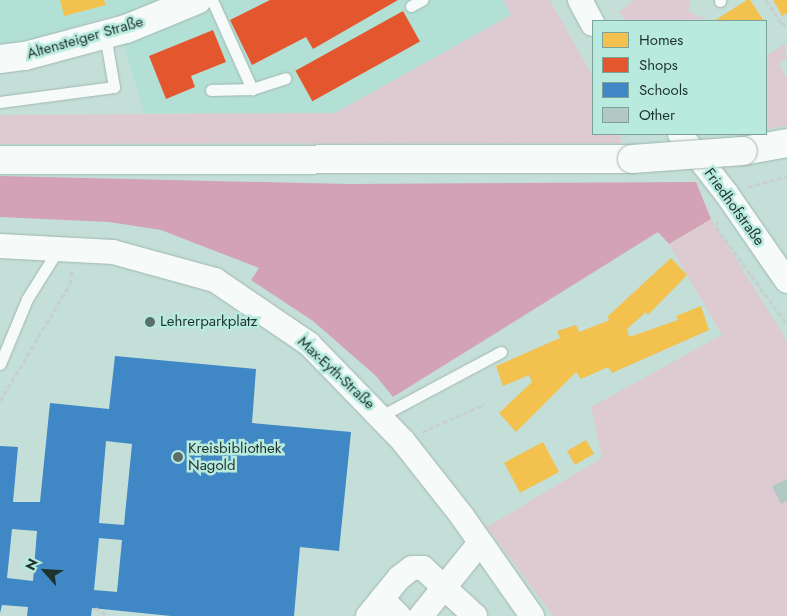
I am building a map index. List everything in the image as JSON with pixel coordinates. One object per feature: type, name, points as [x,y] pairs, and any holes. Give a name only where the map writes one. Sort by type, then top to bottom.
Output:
[{"type":"main road","name":"Altensteiger Straße","points":[[0,59],[25,56],[105,34],[197,0]]},
{"type":"main road","points":[[0,160],[632,158],[743,151],[787,143]]},
{"type":"street","points":[[580,0],[592,22]]},
{"type":"street","name":"Friedhofstraße","points":[[681,135],[726,193],[787,281]]},
{"type":"street","name":"Max-Eyth-Straße","points":[[0,246],[68,248],[113,252],[215,280],[309,344],[381,416],[403,441],[532,616]]},
{"type":"street","points":[[421,616],[443,585],[480,543]]},
{"type":"street","points":[[400,616],[375,608],[412,568],[422,568],[443,585],[474,616]]},
{"type":"lane","points":[[212,0],[252,89]]},
{"type":"lane","points":[[411,6],[422,0]]},
{"type":"lane","points":[[0,102],[114,87],[105,34]]},
{"type":"lane","points":[[211,90],[252,89],[285,78]]},
{"type":"lane","points":[[0,364],[27,299],[68,248]]},
{"type":"lane","points":[[381,416],[501,352]]},
{"type":"path","points":[[766,0],[781,23],[787,25]]},
{"type":"path","points":[[726,193],[787,176]]},
{"type":"path","points":[[0,401],[70,284],[68,248]]},
{"type":"path","points":[[403,441],[485,404]]},
{"type":"path","points":[[95,608],[109,616]]},
{"type":"shaded area","points":[[0,0],[550,0],[338,113],[144,113],[115,14],[19,45],[0,47]]},
{"type":"shaded area","points":[[503,0],[550,0],[592,75],[592,135],[619,135],[622,143],[0,144],[0,115],[335,113],[511,15]]},
{"type":"shaded area","points":[[634,0],[691,0],[688,11],[706,19],[625,20],[619,12]]},
{"type":"shaded area","points":[[785,44],[787,58],[779,64],[787,79],[787,126],[767,129],[767,55]]},
{"type":"shaded area","points":[[0,176],[348,184],[696,182],[711,219],[669,244],[658,232],[393,397],[376,376],[313,321],[251,280],[259,268],[161,230],[109,222],[0,217]]},
{"type":"shaded area","points":[[711,219],[787,341],[787,616],[553,616],[487,527],[602,458],[591,407],[722,335],[669,244]]},
{"type":"building: Homes","points":[[60,0],[104,0],[106,5],[64,16]]},
{"type":"building: Homes","points":[[747,0],[750,0],[763,20],[716,20]]},
{"type":"building: Homes","points":[[773,0],[787,0],[787,13],[782,16]]},
{"type":"building: Homes","points":[[671,258],[687,275],[648,315],[646,312],[627,329],[629,337],[678,320],[676,316],[701,306],[709,330],[612,373],[608,367],[581,379],[576,372],[516,432],[499,413],[532,382],[529,375],[503,386],[496,366],[560,338],[557,331],[576,325],[579,332],[610,320],[607,317]]},
{"type":"building: Homes","points":[[586,440],[594,454],[575,465],[567,451]]},
{"type":"building: Homes","points":[[543,442],[559,472],[520,493],[504,463]]},
{"type":"building: Shops","points":[[270,0],[398,0],[313,49],[306,37],[252,65],[230,20]]},
{"type":"building: Shops","points":[[403,11],[420,42],[312,101],[295,71]]},
{"type":"building: Shops","points":[[213,30],[226,62],[191,76],[195,87],[166,99],[149,56]]},
{"type":"building: Schools","points":[[115,356],[256,369],[252,423],[351,432],[339,551],[300,547],[294,616],[171,616],[92,608],[91,616],[27,616],[28,607],[2,605],[0,613],[0,446],[18,447],[13,502],[40,502],[50,403],[109,409]],"holes":[[[106,441],[132,444],[124,525],[99,523]],[[12,529],[37,531],[33,581],[7,578]],[[99,538],[122,540],[117,592],[94,590]]]},
{"type":"building: Other","points":[[787,479],[787,501],[781,504],[772,486]]},
{"type":"place","name":"Lehrerparkplatz","points":[[150,322]]},
{"type":"place","name":"Kreisbibliothek Nagold","points":[[178,457]]}]
